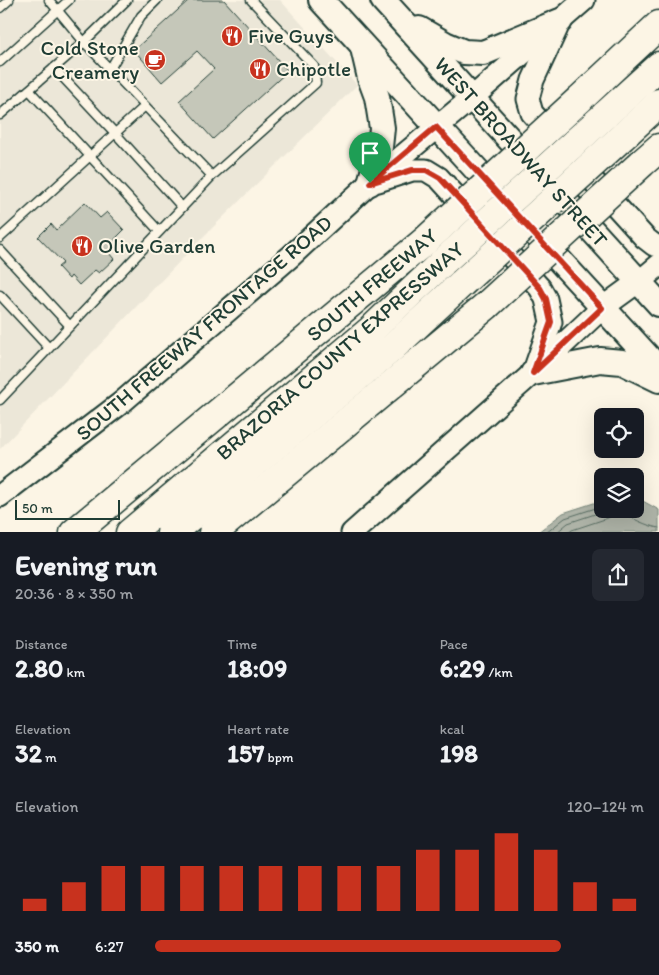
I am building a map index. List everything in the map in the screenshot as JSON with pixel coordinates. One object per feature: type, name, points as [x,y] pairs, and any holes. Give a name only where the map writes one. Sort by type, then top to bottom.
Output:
[{"type":"highway","name":"SOUTH FREEWAY","points":[[74,532],[425,241],[659,25]]},
{"type":"highway","name":"BRAZORIA COUNTY EXPRESSWAY","points":[[130,532],[371,330],[659,66]]},
{"type":"highway","name":"BRAZORIA COUNTY EXPRESSWAY","points":[[170,532],[392,348],[659,103]]},
{"type":"highway","points":[[213,532],[486,306],[650,155]]},
{"type":"main road","name":"WEST BROADWAY STREET","points":[[321,0],[659,369]]},
{"type":"main road","name":"SOUTH FREEWAY FRONTAGE ROAD","points":[[0,496],[121,403],[291,256],[370,183],[473,97],[584,0]]},
{"type":"main road","name":"WEST BROADWAY STREET","points":[[391,8],[659,304]]},
{"type":"main road","points":[[391,8],[445,44],[464,52],[483,53],[560,20]]},
{"type":"main road","points":[[560,20],[533,80],[528,99],[532,113],[645,238],[654,245],[659,246]]},
{"type":"main road","points":[[363,46],[370,78],[377,97],[382,128],[380,147],[370,183]]},
{"type":"main road","points":[[370,183],[412,170],[426,170],[440,178],[540,288],[546,299],[551,322],[533,373]]},
{"type":"main road","points":[[352,532],[533,373],[602,308],[659,265]]},
{"type":"main road","points":[[533,373],[600,360],[622,362],[659,380]]},
{"type":"lane","points":[[0,8],[9,0]]},
{"type":"lane","points":[[49,0],[84,42],[212,176]]},
{"type":"lane","points":[[0,62],[69,0]]},
{"type":"lane","points":[[0,116],[84,42],[128,0]]},
{"type":"lane","points":[[110,69],[140,16],[158,0]]},
{"type":"lane","points":[[0,400],[212,176],[316,83],[314,66],[251,0]]},
{"type":"lane","points":[[54,68],[182,207]]},
{"type":"lane","points":[[29,90],[91,155],[159,231]]},
{"type":"lane","points":[[0,238],[145,106]]},
{"type":"lane","points":[[0,250],[70,326]]},
{"type":"lane","points":[[0,295],[49,348]]},
{"type":"shaded area","points":[[0,0],[280,0],[357,85],[204,236],[0,449]]},
{"type":"water","points":[[644,502],[659,510],[659,532],[538,532],[563,513],[594,503],[594,518],[644,518]]},
{"type":"building","points":[[189,0],[224,0],[288,71],[213,139],[179,101],[214,69],[197,51],[162,82],[134,50]]},
{"type":"building","name":"Olive Garden","points":[[85,202],[100,218],[107,212],[124,230],[115,239],[120,243],[109,253],[114,259],[99,273],[95,270],[79,285],[71,276],[69,279],[58,267],[63,263],[38,237],[51,224],[56,230]]},
{"type":"place","name":"Five Guys","points":[[232,36]]},
{"type":"place","name":"Cold Stone Creamery","points":[[155,60]]},
{"type":"place","name":"Chipotle","points":[[260,69]]},
{"type":"place","name":"Olive Garden","points":[[82,246]]},
{"type":"route","points":[[436,127],[602,308],[533,373],[551,322],[546,299],[540,288],[440,178],[426,170],[412,170],[370,183],[436,127]]}]
